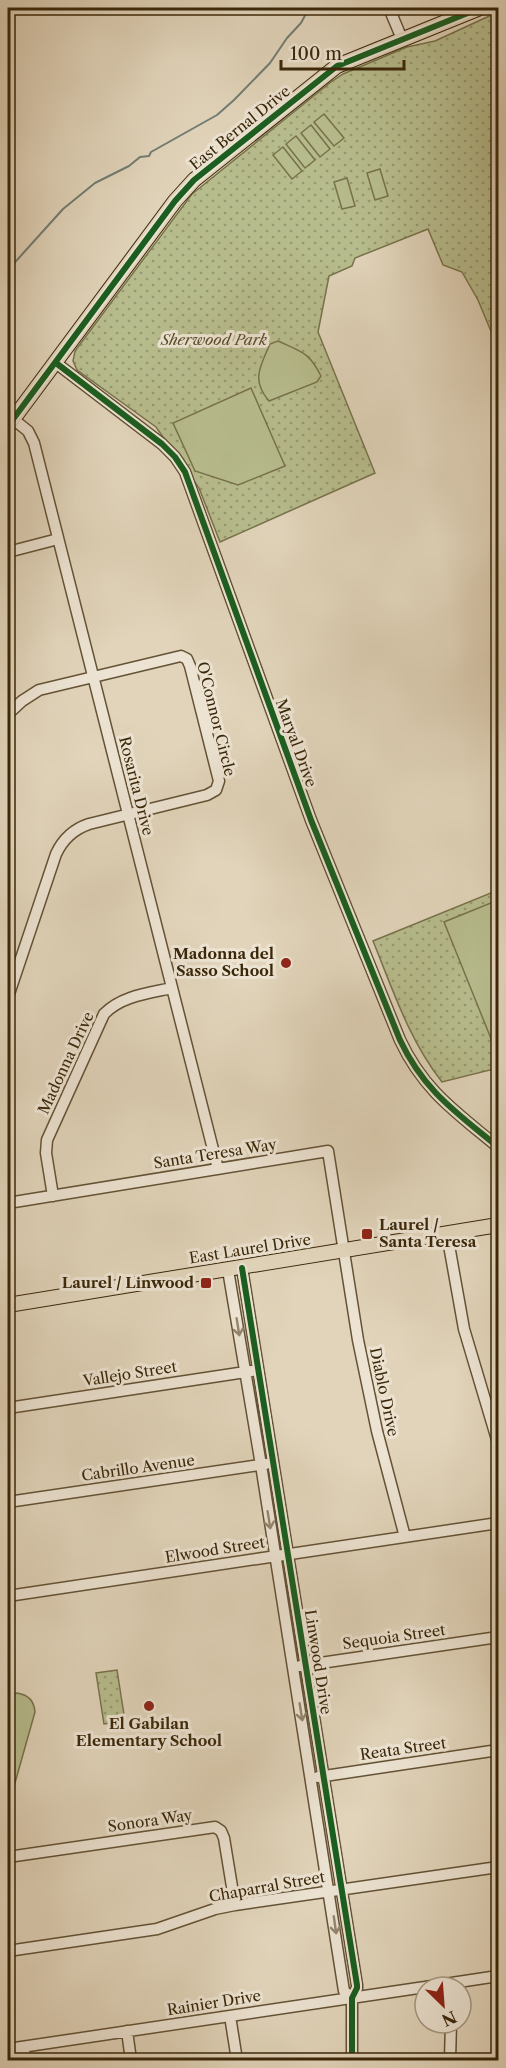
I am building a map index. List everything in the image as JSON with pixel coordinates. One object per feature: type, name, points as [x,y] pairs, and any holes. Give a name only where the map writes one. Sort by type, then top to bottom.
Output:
[{"type":"main road","name":"East Bernal Drive","points":[[10,422],[175,201],[195,180],[337,66],[402,39],[453,13],[480,8]]},
{"type":"main road","name":"East Laurel Drive","points":[[8,1305],[498,1225]]},
{"type":"street","points":[[389,8],[402,39]]},
{"type":"street","name":"Maryal Drive","points":[[56,363],[162,444],[182,468],[225,580],[311,820],[400,1040],[408,1057],[430,1088],[498,1148]]},
{"type":"street","name":"Rosarita Drive","points":[[10,422],[28,431],[33,439],[218,1169]]},
{"type":"street","points":[[8,552],[58,539]]},
{"type":"street","name":"O'Connor Circle","points":[[93,677],[177,656],[184,657],[190,666],[218,778],[217,787],[214,792],[128,814]]},
{"type":"street","points":[[8,714],[22,700],[39,690],[93,677]]},
{"type":"street","points":[[8,997],[61,845],[72,833],[85,825],[128,814]]},
{"type":"street","name":"Madonna Drive","points":[[53,1196],[46,1153],[47,1140],[102,1018],[111,1007],[120,1002],[171,988]]},
{"type":"street","name":"Santa Teresa Way","points":[[8,1203],[328,1151],[344,1251]]},
{"type":"street","points":[[447,1234],[464,1329],[498,1443]]},
{"type":"street","name":"Diablo Drive","points":[[344,1251],[358,1340],[377,1431],[405,1537]]},
{"type":"street","name":"Linwood Drive","points":[[235,1269],[258,1370],[275,1557],[344,1990],[352,1998]]},
{"type":"street","name":"Linwood Drive","points":[[235,1269],[246,1372],[288,1554],[357,1988],[352,1998],[352,2061]]},
{"type":"street","name":"Vallejo Street","points":[[8,1408],[258,1370]]},
{"type":"street","name":"Cabrillo Avenue","points":[[8,1502],[267,1464]]},
{"type":"street","name":"Elwood Street","points":[[8,1596],[498,1523]]},
{"type":"street","name":"Sequoia Street","points":[[293,1667],[498,1637]]},
{"type":"street","name":"Reata Street","points":[[311,1778],[498,1750]]},
{"type":"street","name":"Sonora Way","points":[[8,1857],[215,1827],[221,1831],[224,1838],[235,1905]]},
{"type":"street","name":"Chaparral Street","points":[[8,1951],[157,1929],[235,1905],[498,1867]]},
{"type":"street","name":"Rainier Drive","points":[[473,1981],[498,1976]]},
{"type":"street","name":"Rainier Drive","points":[[8,2049],[413,1989]]},
{"type":"street","points":[[230,2016],[237,2061]]},
{"type":"street","points":[[127,2031],[131,2061]]},
{"type":"street","points":[[450,2061],[451,2035]]},
{"type":"street","points":[[23,2047],[26,2061]]},
{"type":"green space","name":"Sherwood Park","points":[[498,12],[498,342],[495,341],[478,300],[462,272],[443,265],[428,229],[355,258],[352,266],[329,276],[318,332],[375,473],[220,542],[199,488],[156,427],[77,370],[73,361],[75,351],[192,194],[331,82],[343,74],[407,47],[435,41]]},
{"type":"green space","points":[[324,114],[344,138],[334,146],[314,122]]},
{"type":"green space","points":[[311,125],[330,149],[320,157],[301,133]]},
{"type":"green space","points":[[296,136],[315,160],[305,168],[286,144]]},
{"type":"green space","points":[[283,147],[302,171],[292,179],[273,155]]},
{"type":"green space","points":[[380,169],[388,196],[375,200],[367,173]]},
{"type":"green space","points":[[347,178],[355,206],[342,209],[334,182]]},
{"type":"green space","points":[[278,341],[308,357],[321,376],[317,382],[269,401],[260,386],[259,373],[270,344]]},
{"type":"green space","points":[[251,388],[285,466],[238,485],[195,471],[173,423]]},
{"type":"green space","points":[[498,890],[498,1068],[442,1082],[411,1032],[373,941]]},
{"type":"green space","points":[[498,900],[498,1044],[494,1046],[444,922]]},
{"type":"green space","points":[[117,1670],[125,1721],[104,1724],[96,1673]]},
{"type":"green space","points":[[17,1693],[30,1699],[35,1712],[13,1790],[8,1796],[8,1697]]},
{"type":"waterway","points":[[8,270],[63,209],[95,183],[129,166],[140,157],[149,156],[151,152],[217,115],[270,63],[287,38],[301,23],[309,8]]},
{"type":"cycle path","points":[[8,426],[175,201],[194,180],[337,66],[480,8]]},
{"type":"cycle path","points":[[56,363],[162,444],[185,472],[311,820],[400,1040],[409,1058],[430,1087],[442,1100],[498,1147]]},
{"type":"cycle path","points":[[242,1268],[357,1985],[352,1998],[352,2060]]},
{"type":"place","name":"Madonna del Sasso School","points":[[286,963]]},
{"type":"place","name":"Laurel / Santa Teresa","points":[[367,1234]]},
{"type":"place","name":"Laurel / Linwood","points":[[206,1283]]},
{"type":"place","name":"El Gabilan Elementary School","points":[[149,1706]]}]
